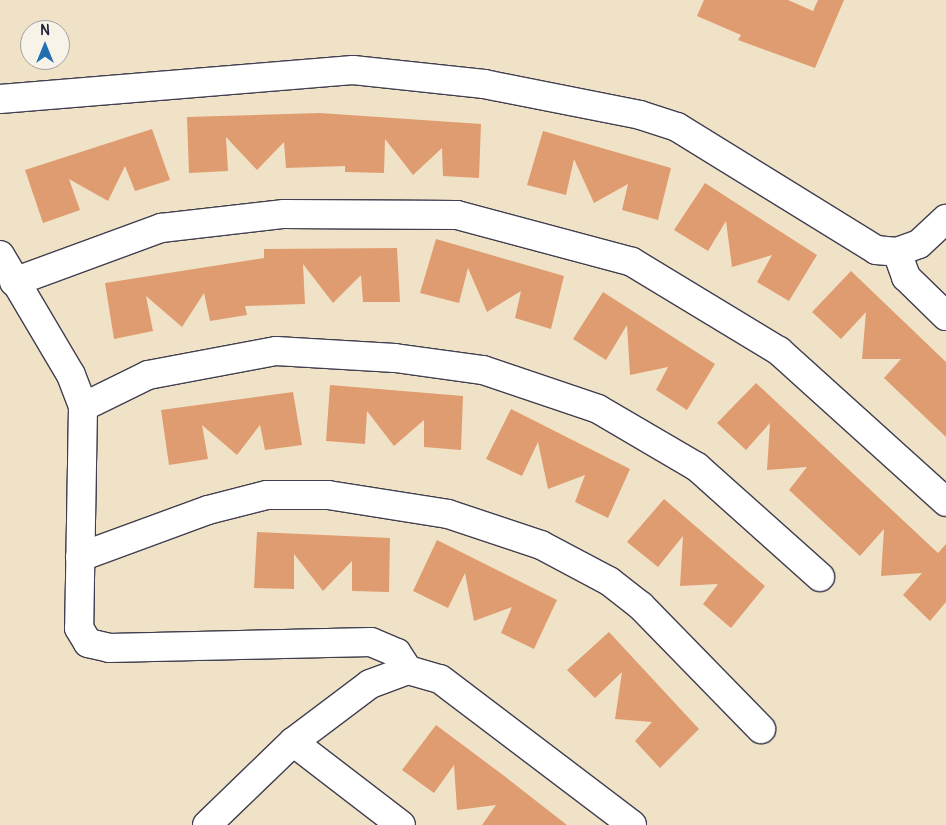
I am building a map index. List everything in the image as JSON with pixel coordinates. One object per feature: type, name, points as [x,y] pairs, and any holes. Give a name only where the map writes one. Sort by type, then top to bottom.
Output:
[{"type":"street","points":[[0,99],[353,70],[484,84],[640,115],[678,127],[876,250],[897,252],[919,244],[946,220]]},
{"type":"street","points":[[14,282],[161,228],[284,214],[457,215],[632,262],[779,351],[946,502]]},
{"type":"street","points":[[897,252],[906,277],[946,316]]},
{"type":"street","points":[[0,255],[14,282],[62,359],[82,407],[79,628],[88,643],[109,648],[371,642],[398,653],[408,670]]},
{"type":"street","points":[[82,407],[148,375],[276,351],[395,358],[483,370],[598,409],[697,468],[820,577]]},
{"type":"street","points":[[80,557],[208,510],[267,495],[328,495],[448,514],[541,545],[609,581],[641,606],[761,729]]},
{"type":"street","points":[[207,825],[293,742],[370,684],[408,670],[440,679],[632,825]]},
{"type":"street","points":[[293,742],[402,825]]},
{"type":"building","points":[[704,0],[788,0],[813,11],[818,0],[844,0],[815,68],[738,40],[741,35],[697,16]]},
{"type":"building","points":[[320,113],[481,124],[479,178],[443,176],[442,148],[413,175],[385,139],[384,173],[345,172],[345,166],[286,168],[284,142],[257,170],[226,137],[228,171],[189,173],[187,117]]},
{"type":"building","points":[[152,129],[170,180],[135,191],[125,166],[108,201],[69,179],[80,210],[43,223],[25,170]]},
{"type":"building","points":[[543,131],[671,168],[658,220],[622,210],[628,184],[594,203],[574,159],[566,195],[527,185]]},
{"type":"building","points":[[705,183],[817,255],[789,301],[757,282],[772,255],[732,267],[726,221],[708,251],[674,230]]},
{"type":"building","points":[[436,239],[564,276],[551,329],[515,318],[521,291],[487,312],[468,268],[459,303],[420,293]]},
{"type":"building","points":[[397,248],[400,302],[363,302],[361,275],[333,303],[303,264],[305,304],[245,306],[247,315],[210,321],[204,293],[182,327],[146,296],[153,331],[114,339],[105,283],[264,258],[264,249]]},
{"type":"building","points":[[851,271],[946,362],[946,437],[884,378],[901,359],[862,359],[866,312],[841,339],[812,312]]},
{"type":"building","points":[[603,292],[715,364],[687,410],[656,390],[668,367],[630,375],[627,325],[606,360],[573,339]]},
{"type":"building","points":[[756,383],[938,553],[946,544],[946,602],[930,621],[903,595],[922,573],[881,576],[884,529],[860,556],[789,490],[807,467],[767,470],[770,423],[746,450],[717,423]]},
{"type":"building","points":[[330,385],[463,396],[461,450],[424,447],[424,420],[394,446],[367,411],[365,444],[326,441]]},
{"type":"building","points":[[293,392],[302,445],[265,450],[260,425],[237,455],[202,425],[208,459],[169,465],[161,410]]},
{"type":"building","points":[[511,409],[630,469],[608,518],[575,502],[585,475],[548,489],[538,442],[522,476],[486,459]]},
{"type":"building","points":[[664,499],[765,586],[731,628],[703,604],[718,584],[680,586],[683,536],[658,567],[627,542]]},
{"type":"building","points":[[257,532],[390,538],[389,592],[352,591],[352,561],[323,591],[294,554],[294,589],[254,588]]},
{"type":"building","points":[[437,540],[557,600],[534,649],[501,633],[512,607],[474,621],[465,573],[448,608],[413,591]]},
{"type":"building","points":[[609,632],[699,729],[660,768],[635,741],[652,722],[615,719],[622,672],[595,698],[567,670]]},
{"type":"building","points":[[436,725],[567,825],[482,825],[496,805],[457,810],[454,765],[434,793],[402,770]]}]
